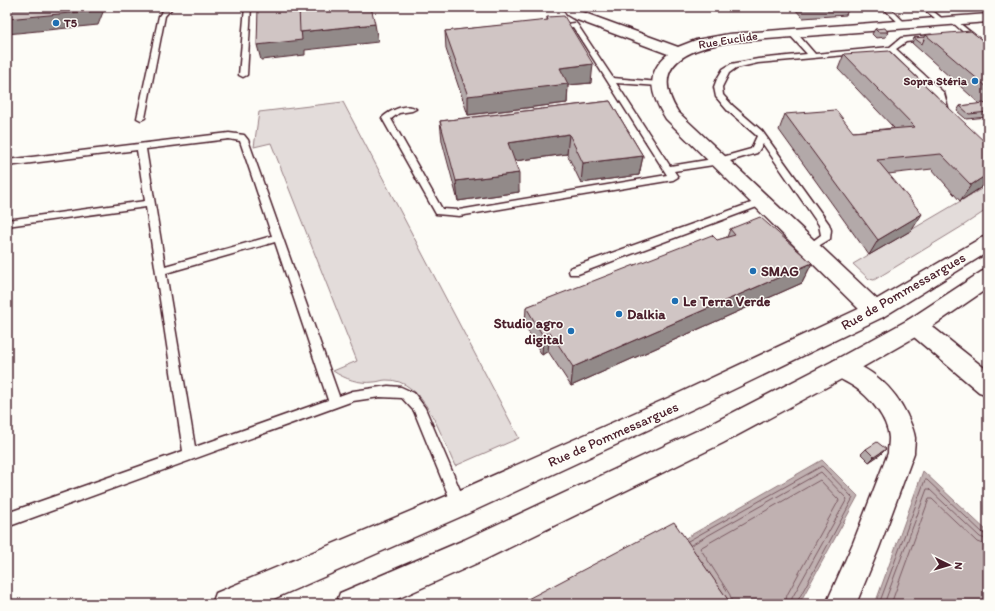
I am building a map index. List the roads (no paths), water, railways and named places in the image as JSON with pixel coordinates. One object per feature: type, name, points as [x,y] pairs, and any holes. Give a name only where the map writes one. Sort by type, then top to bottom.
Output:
[{"type":"street","points":[[569,7],[577,15],[679,53]]},
{"type":"street","name":"Rue Euclide","points":[[659,84],[662,69],[679,53],[693,46],[729,38],[903,24],[944,26],[988,18]]},
{"type":"street","points":[[659,84],[665,106],[672,115],[875,311]]},
{"type":"street","name":"Rue de Pommessargues","points":[[227,604],[459,504],[686,401],[875,311],[988,243]]},
{"type":"street","points":[[351,604],[474,550],[693,445],[841,368],[916,326],[988,277]]},
{"type":"street","points":[[916,326],[988,385]]},
{"type":"street","points":[[841,368],[868,384],[884,400],[891,410],[900,429],[902,438],[901,453],[866,548],[841,604]]},
{"type":"lane","points":[[141,118],[162,16],[170,7]]},
{"type":"lane","points":[[243,75],[248,7]]},
{"type":"lane","points":[[885,7],[903,24]]},
{"type":"lane","points":[[924,7],[944,26],[983,45],[988,44]]},
{"type":"lane","points":[[412,109],[397,111],[386,118],[439,212],[459,213],[673,176],[574,25],[544,28]]},
{"type":"lane","points":[[810,247],[826,237],[824,224],[761,136],[730,108],[719,95],[718,87],[721,78],[726,71],[734,66],[758,61],[892,49],[908,39],[944,26]]},
{"type":"lane","points":[[792,33],[812,55]]},
{"type":"lane","points":[[892,49],[941,95],[946,114],[951,119]]},
{"type":"lane","points":[[610,80],[659,84]]},
{"type":"lane","points":[[7,163],[230,136],[241,137],[244,140],[335,402]]},
{"type":"lane","points":[[668,169],[720,161],[754,151],[758,146],[761,136]]},
{"type":"lane","points":[[141,147],[190,454]]},
{"type":"lane","points":[[574,271],[762,202]]},
{"type":"lane","points":[[7,223],[150,203]]},
{"type":"lane","points":[[161,271],[278,238]]},
{"type":"lane","points":[[7,520],[335,402],[354,396],[385,392],[405,393],[412,398],[419,408],[459,504]]},
{"type":"water","points":[[822,460],[858,496],[799,604],[718,604],[677,543]]},
{"type":"water","points":[[923,471],[988,532],[988,604],[875,604]]},
{"type":"place","name":"T5","points":[[56,23]]},
{"type":"place","name":"Sopra Stéria","points":[[975,81]]},
{"type":"place","name":"SMAG","points":[[753,271]]},
{"type":"place","name":"Le Terra Verde","points":[[675,301]]},
{"type":"place","name":"Dalkia","points":[[619,314]]},
{"type":"place","name":"Studio agro digital","points":[[571,331]]}]
